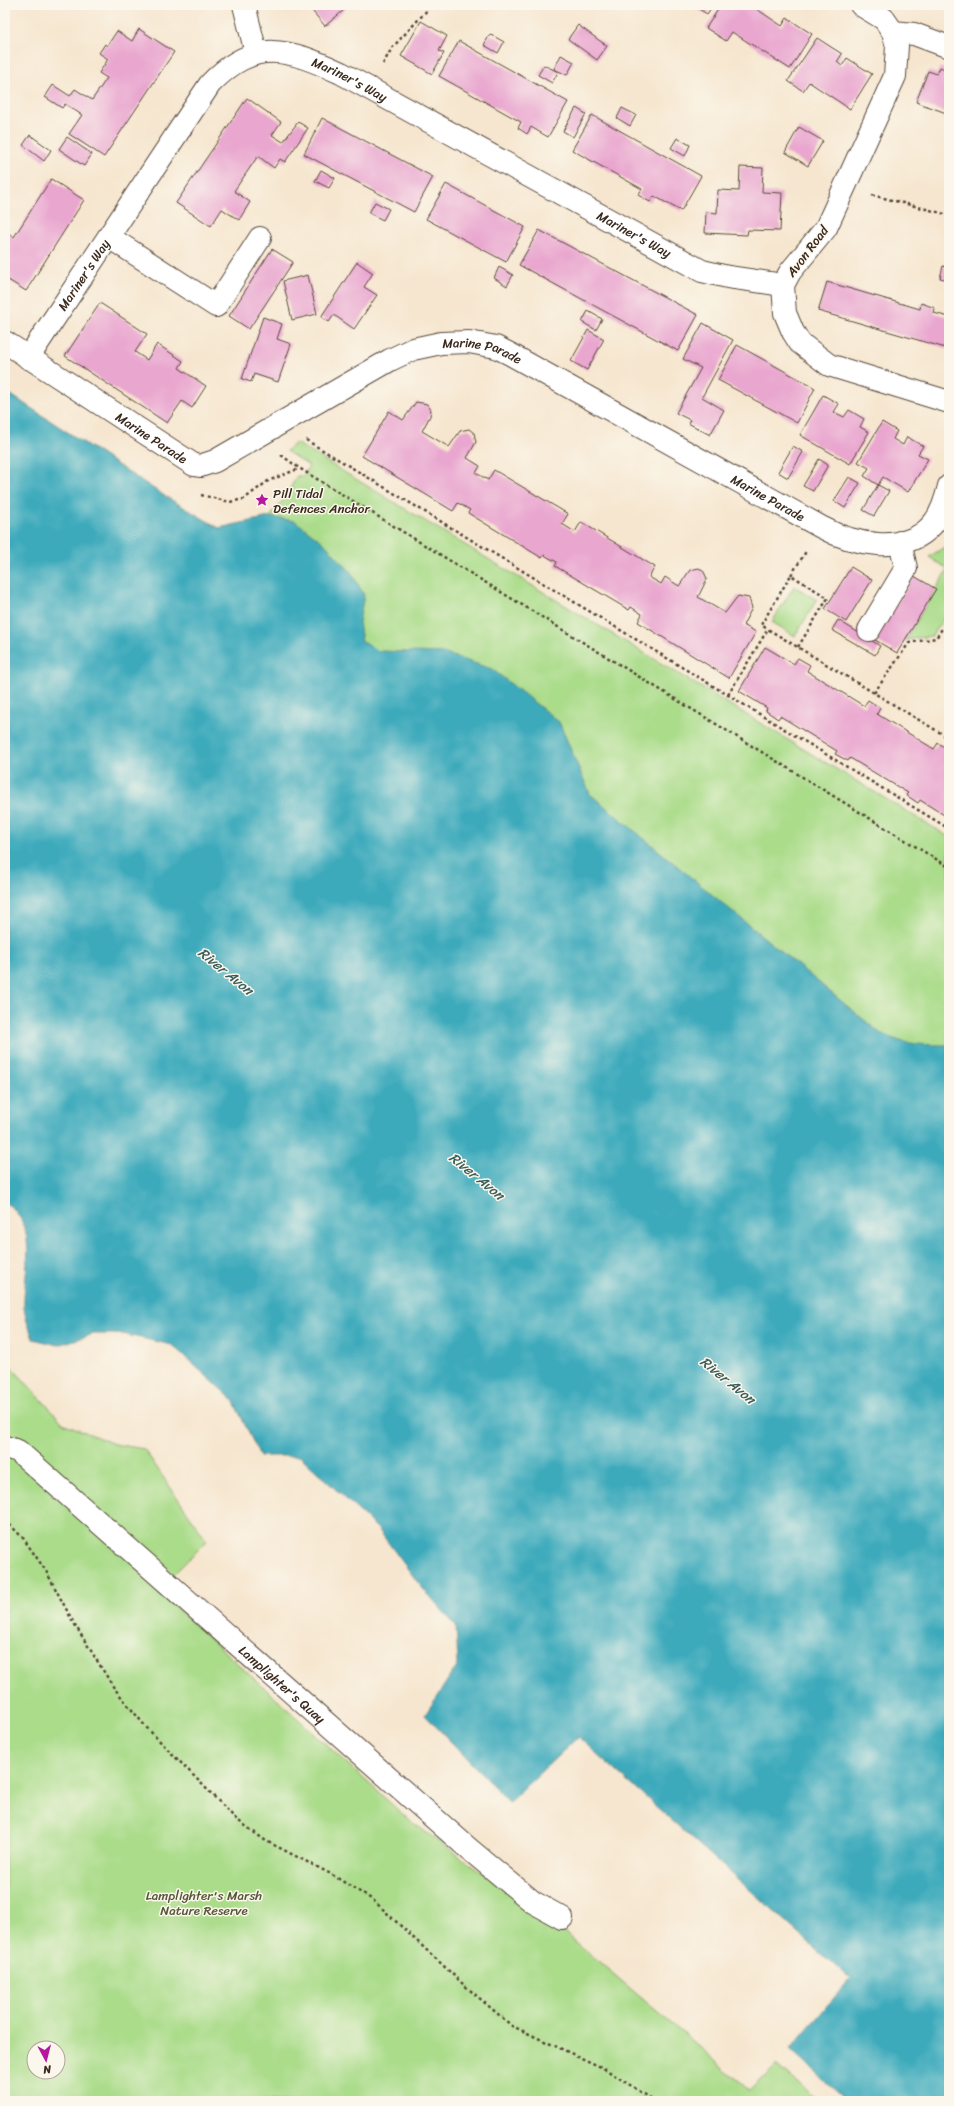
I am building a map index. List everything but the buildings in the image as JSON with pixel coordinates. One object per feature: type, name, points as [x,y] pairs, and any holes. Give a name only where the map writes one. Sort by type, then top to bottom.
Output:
[{"type":"street","points":[[244,5],[256,53]]},
{"type":"street","points":[[861,5],[884,19],[893,32],[914,34],[949,47]]},
{"type":"street","name":"Avon Road","points":[[893,32],[898,57],[895,76],[846,187],[826,228],[790,272],[784,285],[785,313],[793,332],[800,342],[820,360],[829,365],[949,402]]},
{"type":"street","name":"Mariner's Way","points":[[28,358],[210,84],[236,61],[256,53],[278,52],[300,56],[341,73],[693,267],[721,276],[784,285]]},
{"type":"street","points":[[109,237],[216,306],[260,238]]},
{"type":"street","name":"Marine Parade","points":[[5,342],[194,465],[200,466],[215,461],[390,360],[413,349],[454,342],[483,344],[496,347],[827,531],[859,542],[884,544],[900,542],[922,534],[932,525],[943,507],[949,486]]},
{"type":"street","points":[[869,630],[906,568],[900,542]]},
{"type":"street","name":"Lamplighter's Quay","points":[[5,1447],[18,1450],[469,1849],[533,1902],[562,1918]]},
{"type":"path","points":[[369,89],[392,48],[432,5]]},
{"type":"path","points":[[846,187],[949,215]]},
{"type":"path","points":[[279,424],[949,827]]},
{"type":"path","points":[[299,468],[949,868]]},
{"type":"path","points":[[798,647],[828,598],[791,575],[761,625],[949,738]]},
{"type":"path","points":[[874,693],[909,643],[936,638],[949,618]]},
{"type":"path","points":[[728,695],[768,629]]},
{"type":"path","points":[[5,1520],[23,1538],[46,1571],[72,1620],[114,1688],[146,1727],[236,1819],[266,1841],[329,1873],[373,1900],[464,1985],[512,2026],[605,2069],[655,2101]]},
{"type":"green space","points":[[5,391],[163,495],[219,528],[270,517],[284,499],[297,476],[303,476],[309,466],[286,451],[296,443],[949,837],[949,1374]]},
{"type":"green space","points":[[949,544],[949,611],[932,636],[905,640],[948,569],[929,557]]},
{"type":"green space","points":[[794,586],[817,600],[795,636],[772,622]]},
{"type":"green space","name":"Lamplighter's Marsh Nature Reserve","points":[[5,1360],[63,1423],[114,1444],[144,1449],[207,1541],[175,1573],[159,1592],[409,1820],[562,1930],[750,2091],[777,2065],[818,2101],[5,2101]]},
{"type":"water","name":"River Avon","points":[[5,391],[163,495],[219,528],[270,517],[295,521],[323,542],[351,572],[364,595],[359,622],[362,642],[379,651],[443,653],[492,669],[559,722],[590,794],[880,1033],[897,1040],[913,1044],[949,1045],[949,2101],[847,2101],[790,2049],[850,1979],[578,1737],[509,1802],[425,1715],[458,1664],[456,1626],[419,1584],[378,1529],[300,1456],[260,1456],[233,1400],[172,1345],[123,1334],[94,1334],[58,1345],[33,1339],[26,1319],[24,1307],[28,1250],[27,1236],[23,1224],[16,1212],[5,1202]]},
{"type":"place","name":"Pill Tidal Defences Anchor","points":[[262,500]]}]
